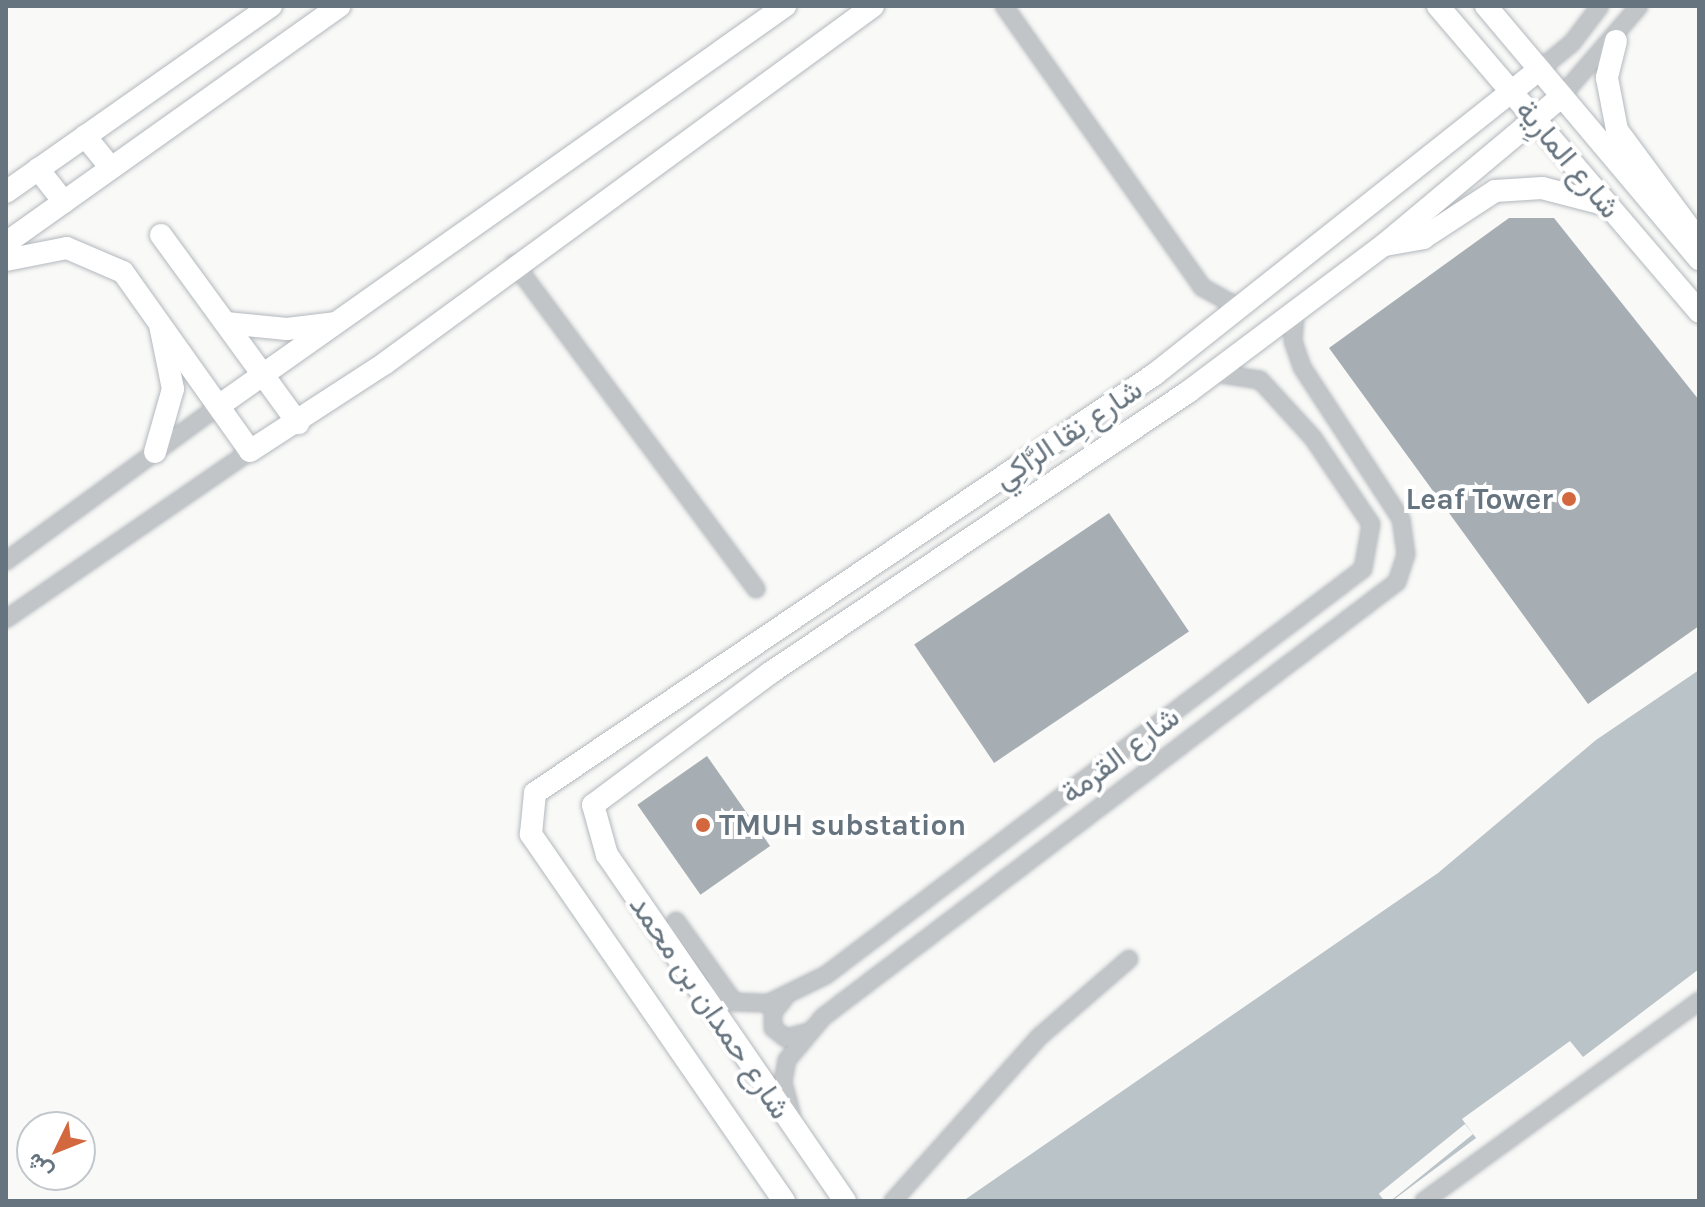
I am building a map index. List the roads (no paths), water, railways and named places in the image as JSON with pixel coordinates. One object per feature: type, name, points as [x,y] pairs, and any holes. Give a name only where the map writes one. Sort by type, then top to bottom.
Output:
[{"type":"street","points":[[6,192],[271,6]]},
{"type":"street","points":[[6,243],[339,6]]},
{"type":"street","points":[[6,561],[220,405],[348,320],[785,6]]},
{"type":"street","points":[[6,619],[250,451],[298,423],[518,260],[873,6]]},
{"type":"street","points":[[1004,6],[1202,287],[1240,308]]},
{"type":"street","name":"شارع المارِية","points":[[1438,6],[1699,312]]},
{"type":"street","name":"شارع المارِية","points":[[1486,6],[1560,98],[1699,259]]},
{"type":"street","name":"شارع نِقا الرَّاكِي","points":[[531,834],[530,801],[545,783],[1019,467],[1240,308],[1572,43],[1600,6]]},
{"type":"street","name":"شارع نِقا الرَّاكِي","points":[[593,805],[770,673],[1213,373],[1384,245],[1560,98],[1616,41],[1639,6]]},
{"type":"street","points":[[1616,41],[1607,78],[1617,130],[1691,230],[1699,259]]},
{"type":"street","points":[[85,136],[111,168]]},
{"type":"street","points":[[38,169],[64,202]]},
{"type":"street","points":[[1384,245],[1423,238],[1495,191],[1542,188],[1604,204]]},
{"type":"street","points":[[161,235],[298,423]]},
{"type":"street","points":[[6,260],[75,251],[123,272],[156,313],[250,451]]},
{"type":"street","points":[[518,260],[756,589]]},
{"type":"street","name":"شارع القرمة","points":[[799,1140],[784,1071],[808,1032],[1397,582],[1406,554],[1401,519],[1296,354],[1296,308]]},
{"type":"street","points":[[155,452],[173,389],[156,313]]},
{"type":"street","points":[[226,323],[287,329],[348,320]]},
{"type":"street","name":"شارع القرمة","points":[[697,985],[734,1002],[784,999],[857,954],[1357,576],[1372,552],[1371,524],[1313,438],[1260,380],[1213,373]]},
{"type":"street","points":[[1313,438],[1308,411],[1327,406]]},
{"type":"street","name":"شارع حمدان بن محمد","points":[[593,805],[607,855],[799,1140],[845,1201]]},
{"type":"street","name":"شارع حمدان بن محمد","points":[[531,834],[784,1201]]},
{"type":"street","points":[[676,921],[734,1002]]},
{"type":"street","points":[[893,1201],[1039,1037],[1129,959]]},
{"type":"street","points":[[784,999],[771,1017],[776,1033],[792,1039],[808,1032]]},
{"type":"street","points":[[1424,1201],[1699,1001]]},
{"type":"place","name":"Leaf Tower","points":[[1569,499]]},
{"type":"place","name":"TMUH substation","points":[[703,825]]}]
